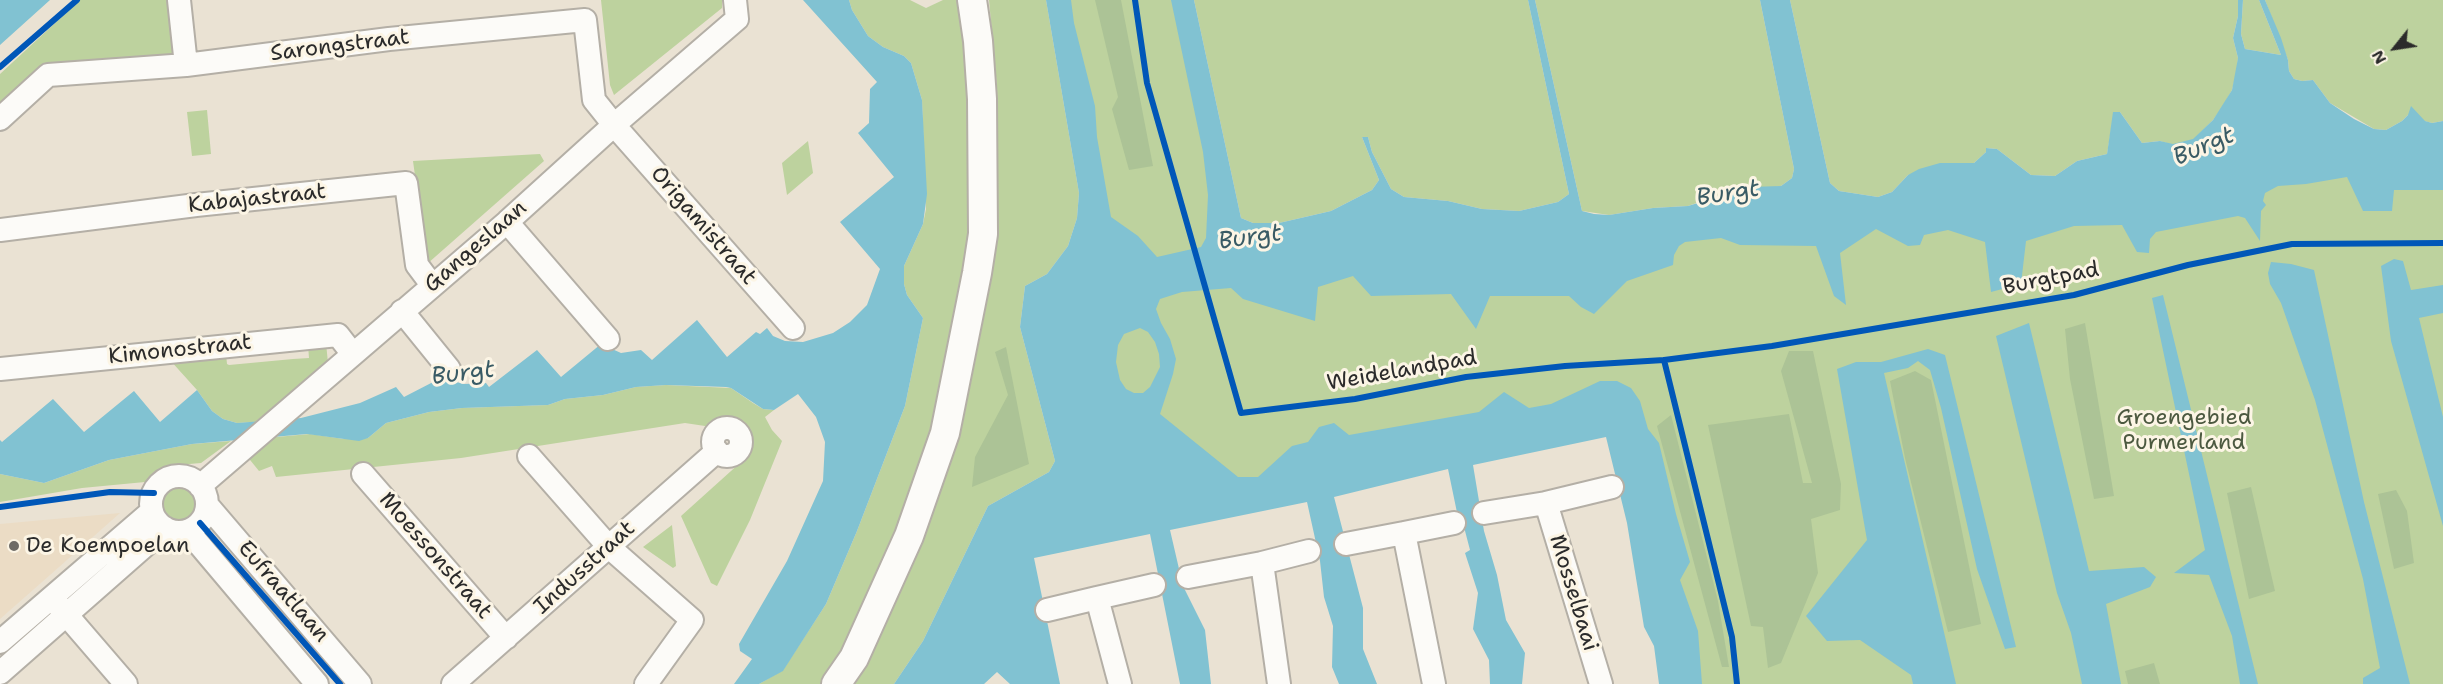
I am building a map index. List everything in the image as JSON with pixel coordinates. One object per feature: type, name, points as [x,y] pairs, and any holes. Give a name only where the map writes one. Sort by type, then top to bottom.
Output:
[{"type":"main road","points":[[836,684],[854,658],[909,536],[945,433],[977,273],[983,234],[982,99],[978,41],[972,0]]},
{"type":"street","points":[[178,0],[186,65]]},
{"type":"street","name":"Gangeslaan","points":[[203,495],[240,451],[507,222],[614,125],[737,19],[735,0]]},
{"type":"street","name":"Sarongstraat","points":[[0,119],[48,75],[186,65],[389,39],[585,20],[594,100],[614,125]]},
{"type":"street","name":"Origamistraat","points":[[614,125],[793,328]]},
{"type":"street","name":"Kabajastraat","points":[[0,230],[185,206],[406,183],[417,265],[432,285]]},
{"type":"street","points":[[507,222],[608,339]]},
{"type":"street","points":[[402,311],[449,369]]},
{"type":"street","name":"Kimonostraat","points":[[0,369],[338,335],[352,353]]},
{"type":"street","name":"Indusstraat","points":[[453,684],[717,451]]},
{"type":"street","points":[[529,456],[609,547],[692,620],[646,684]]},
{"type":"street","name":"Moessonstraat","points":[[363,474],[506,638]]},
{"type":"street","points":[[184,477],[203,495],[206,516],[188,531],[176,532],[158,520],[154,493],[166,480],[184,477]]},
{"type":"street","name":"Mosselbaai","points":[[1484,513],[1612,487]]},
{"type":"street","name":"Eufraatlaan","points":[[203,495],[360,684]]},
{"type":"street","name":"Mosselbaai","points":[[1546,502],[1601,684]]},
{"type":"street","points":[[0,642],[51,597],[158,520]]},
{"type":"street","points":[[0,673],[67,616],[158,520]]},
{"type":"street","points":[[1346,544],[1454,523]]},
{"type":"street","name":"Eufraatlaan","points":[[188,531],[317,684]]},
{"type":"street","points":[[1404,533],[1434,684]]},
{"type":"street","points":[[1188,577],[1262,563],[1309,551]]},
{"type":"street","points":[[1262,563],[1279,684]]},
{"type":"street","points":[[1047,609],[1154,585]]},
{"type":"street","points":[[51,597],[126,684]]},
{"type":"street","points":[[1097,598],[1120,684]]},
{"type":"shaded area","points":[[120,513],[50,575],[0,619],[0,524]]},
{"type":"green space","points":[[80,0],[167,0],[176,59],[52,66],[0,111],[0,74]]},
{"type":"green space","points":[[601,0],[722,0],[722,8],[614,95],[610,85]]},
{"type":"green space","points":[[849,0],[910,0],[926,8],[943,0],[959,0],[964,45],[975,88],[971,259],[939,433],[852,638],[823,684],[759,684],[783,670],[826,604],[905,406],[923,318],[907,295],[904,284],[904,266],[923,224],[926,209],[922,100],[911,63],[904,56],[883,47],[868,36],[852,10]]},
{"type":"green space","points":[[989,0],[1046,0],[1079,193],[1077,218],[1068,246],[1047,274],[1025,286],[1020,327],[1055,461],[1049,472],[988,506],[923,641],[894,684],[849,684],[884,618],[995,216],[998,155],[997,87]]},
{"type":"green space","name":"Groengebied Purmerland","points":[[1059,0],[1184,0],[1237,256],[2443,149],[2443,684],[1688,684],[1626,414],[1139,503],[1080,368],[1095,203]]},
{"type":"green space","points":[[1095,0],[1121,0],[1153,166],[1129,170],[1112,109],[1118,97]]},
{"type":"green space","points":[[1194,0],[1528,0],[1569,194],[1558,202],[1519,211],[1482,209],[1448,201],[1404,197],[1391,189],[1372,152],[1368,137],[1362,137],[1379,180],[1372,190],[1331,211],[1279,223],[1253,223],[1241,218]]},
{"type":"green space","points":[[1535,0],[1760,0],[1794,169],[1792,178],[1781,186],[1708,199],[1688,206],[1653,208],[1609,215],[1582,211]]},
{"type":"green space","points":[[1790,0],[2238,0],[2238,16],[2233,38],[2238,58],[2237,70],[2232,90],[2223,106],[2193,140],[2173,145],[2160,141],[2142,143],[2120,112],[2114,112],[2107,154],[2077,161],[2055,176],[2031,175],[1997,149],[1986,148],[1986,152],[1974,163],[1908,175],[1892,192],[1878,197],[1839,191],[1830,183]]},
{"type":"green space","points":[[2243,0],[2259,0],[2281,55],[2245,49],[2241,34]]},
{"type":"green space","points":[[2265,0],[2443,0],[2443,121],[2432,123],[2424,121],[2417,114],[2408,115],[2386,130],[2374,129],[2330,103],[2313,80],[2294,79],[2289,71],[2288,60]]},
{"type":"green space","points":[[207,110],[211,154],[192,156],[187,112]]},
{"type":"green space","points":[[808,141],[813,173],[787,195],[782,163]]},
{"type":"green space","points":[[540,154],[544,161],[427,264],[413,161]]},
{"type":"green space","points":[[2085,323],[2114,496],[2094,499],[2070,379],[2065,329]]},
{"type":"green space","points":[[326,343],[328,363],[255,422],[237,423],[223,419],[212,411],[197,390],[169,359],[226,354],[229,365],[309,358],[308,345]]},
{"type":"green space","points":[[1006,347],[1029,464],[972,487],[975,457],[1008,395],[995,352]]},
{"type":"green space","points":[[1789,351],[1813,351],[1841,484],[1840,510],[1811,519],[1818,573],[1781,663],[1768,668],[1763,627],[1751,626],[1708,425],[1789,414],[1803,483],[1812,483],[1781,371]]},
{"type":"green space","points":[[1915,371],[1931,380],[1981,624],[1948,632],[1905,458],[1890,381]]},
{"type":"green space","points":[[666,385],[731,388],[763,409],[774,410],[765,417],[772,430],[782,441],[750,520],[717,586],[711,583],[681,516],[751,453],[745,442],[743,431],[731,422],[720,424],[714,432],[705,426],[685,423],[461,458],[276,477],[272,466],[259,471],[246,455],[265,438],[310,434],[344,439],[368,438],[386,423],[429,412],[462,408],[548,405],[565,399],[603,395],[636,387]]},
{"type":"green space","points":[[1671,415],[1718,601],[1729,667],[1722,667],[1657,426]]},
{"type":"green space","points":[[231,441],[201,463],[166,466],[154,472],[145,482],[82,488],[0,502],[0,474],[44,483],[109,460],[192,444]]},
{"type":"green space","points":[[180,486],[192,491],[197,503],[192,515],[180,520],[168,515],[163,503],[168,491]]},
{"type":"green space","points":[[2251,487],[2275,591],[2249,599],[2227,493]]},
{"type":"green space","points":[[2396,490],[2407,511],[2414,563],[2394,569],[2378,494]]},
{"type":"green space","points":[[672,525],[676,566],[673,568],[643,547]]},
{"type":"green space","points":[[2154,663],[2160,684],[2128,684],[2125,671]]},
{"type":"water","points":[[0,0],[50,0],[0,45]]},
{"type":"water","points":[[803,0],[849,0],[852,10],[868,36],[883,47],[904,56],[911,63],[922,100],[927,194],[923,224],[904,266],[904,284],[907,295],[923,318],[905,406],[826,604],[783,671],[759,684],[734,684],[752,659],[740,651],[739,644],[787,561],[823,481],[825,442],[816,417],[798,394],[774,410],[763,409],[726,387],[666,385],[636,387],[603,395],[565,399],[548,405],[462,408],[429,412],[386,423],[368,438],[359,441],[307,434],[192,444],[109,460],[44,483],[0,474],[0,440],[2,442],[53,399],[84,432],[134,391],[160,422],[197,390],[212,411],[223,419],[237,423],[301,418],[360,403],[396,387],[404,397],[435,381],[445,379],[464,384],[486,383],[489,387],[537,350],[561,377],[601,344],[621,353],[641,350],[652,360],[697,320],[727,357],[756,332],[760,334],[767,328],[773,336],[785,341],[803,342],[833,333],[850,322],[867,305],[880,269],[840,222],[894,177],[858,133],[869,123],[870,89],[877,82]]},
{"type":"water","name":"Burgt","points":[[1046,0],[1071,0],[1074,23],[1095,106],[1097,137],[1111,217],[1138,236],[1157,257],[1201,247],[1206,238],[1208,195],[1203,152],[1171,0],[1194,0],[1241,218],[1253,223],[1279,223],[1331,211],[1372,190],[1379,180],[1362,137],[1368,137],[1372,152],[1391,189],[1404,197],[1448,201],[1482,209],[1519,211],[1558,202],[1569,194],[1528,0],[1535,0],[1582,211],[1594,214],[1609,215],[1653,208],[1688,206],[1750,187],[1781,186],[1792,178],[1794,169],[1760,0],[1790,0],[1830,183],[1839,191],[1878,197],[1892,192],[1908,175],[1919,169],[1940,163],[1974,163],[1986,152],[1986,148],[1997,149],[2031,175],[2055,176],[2077,161],[2107,154],[2113,112],[2120,112],[2142,143],[2160,141],[2173,144],[2193,139],[2213,120],[2232,90],[2238,58],[2233,38],[2238,16],[2238,0],[2243,0],[2241,34],[2245,49],[2281,55],[2259,0],[2265,0],[2281,38],[2289,71],[2294,79],[2313,80],[2330,103],[2354,119],[2374,129],[2386,130],[2402,121],[2408,115],[2411,106],[2425,121],[2432,123],[2443,121],[2443,190],[2394,190],[2392,211],[2363,211],[2347,177],[2278,186],[2265,193],[2263,201],[2266,205],[2261,211],[2260,241],[2245,218],[2238,216],[2156,232],[2150,239],[2149,253],[2137,252],[2122,225],[2074,226],[2026,241],[2021,284],[1991,292],[1985,242],[1948,230],[1924,235],[1920,245],[1908,246],[1876,229],[1840,253],[1846,305],[1834,296],[1816,246],[1740,245],[1721,238],[1685,242],[1679,246],[1674,255],[1673,265],[1627,281],[1594,314],[1581,307],[1569,296],[1490,296],[1476,329],[1451,294],[1371,296],[1353,276],[1318,287],[1315,321],[1243,299],[1231,288],[1182,292],[1160,299],[1156,309],[1170,339],[1176,359],[1160,414],[1238,477],[1258,477],[1292,446],[1308,442],[1319,427],[1334,423],[1349,435],[1479,412],[1504,392],[1529,408],[1551,404],[1600,381],[1617,381],[1631,388],[1640,401],[1648,429],[1659,443],[1690,562],[1680,580],[1698,631],[1702,684],[1659,684],[1654,646],[1644,627],[1627,523],[1606,437],[1473,465],[1484,531],[1497,575],[1506,620],[1525,653],[1522,684],[1490,684],[1489,660],[1473,629],[1478,593],[1465,553],[1470,550],[1464,527],[1460,527],[1448,469],[1334,497],[1363,608],[1363,649],[1377,684],[1339,684],[1332,667],[1333,626],[1324,597],[1320,561],[1307,502],[1170,530],[1183,586],[1205,630],[1211,684],[1180,684],[1150,534],[1034,558],[1060,684],[1010,684],[997,672],[984,684],[894,684],[923,641],[988,506],[1049,472],[1055,461],[1020,327],[1025,286],[1047,274],[1068,246],[1077,218],[1079,193]],"holes":[[[1140,328],[1148,332],[1155,342],[1160,367],[1150,387],[1143,393],[1134,393],[1126,389],[1120,380],[1116,362],[1118,345],[1124,334]]]},
{"type":"water","points":[[2394,259],[2403,261],[2411,290],[2443,285],[2443,313],[2419,318],[2443,417],[2443,526],[2391,341],[2381,266]]},
{"type":"water","points":[[2271,262],[2314,270],[2364,502],[2410,684],[2363,684],[2363,678],[2380,668],[2363,579],[2315,400],[2281,303],[2270,284],[2268,273]]},
{"type":"water","points":[[2163,295],[2258,684],[2240,684],[2232,636],[2209,575],[2174,573],[2205,550],[2152,298]]},
{"type":"water","points":[[2029,323],[2089,571],[2144,567],[2156,577],[2150,587],[2106,604],[2121,684],[2082,684],[2071,633],[2057,593],[1996,336]]},
{"type":"water","points":[[1928,349],[1945,355],[2016,647],[2005,649],[1977,569],[1941,408],[1930,370],[1918,361],[1908,368],[1884,373],[1956,684],[1913,684],[1911,675],[1860,640],[1827,641],[1806,616],[1867,540],[1837,369],[1856,362],[1881,362]]},
{"type":"cycle path","points":[[0,67],[77,0]]},
{"type":"cycle path","name":"Burgtpad","points":[[1135,0],[1147,83],[1241,413],[1355,399],[1466,377],[1565,366],[1664,360],[1772,346],[2074,295],[2188,265],[2292,244],[2443,243]]},
{"type":"cycle path","points":[[1664,360],[1732,637],[1737,684]]},
{"type":"cycle path","points":[[0,507],[110,492],[154,493]]},
{"type":"cycle path","points":[[200,523],[340,684]]},
{"type":"place","name":"De Koempoelan","points":[[14,546]]}]
